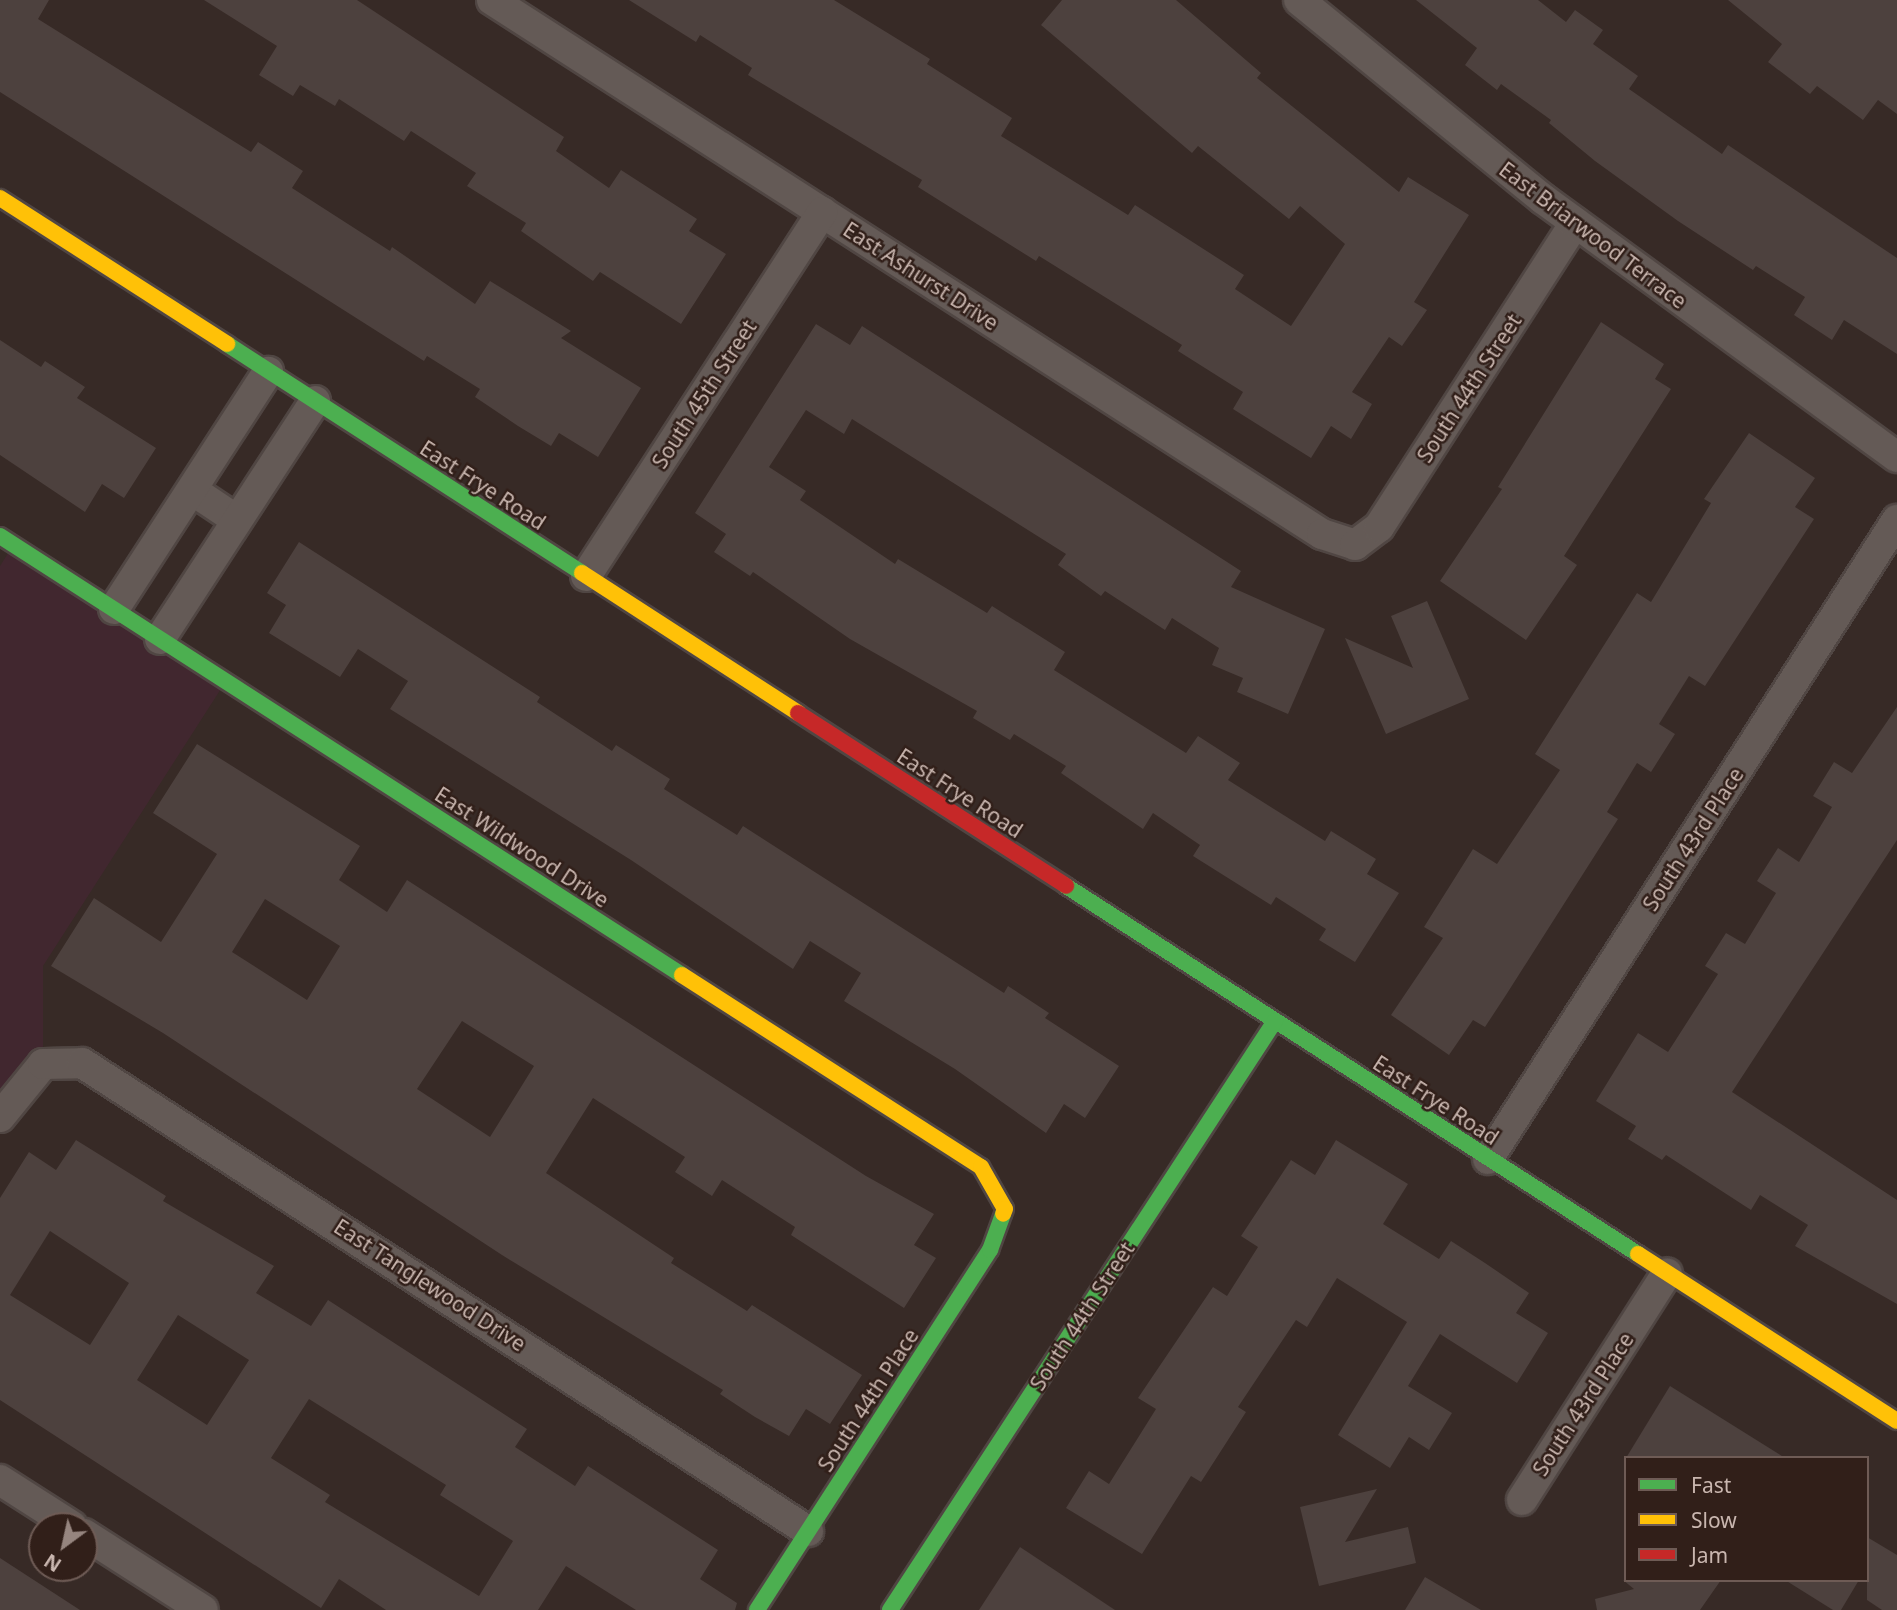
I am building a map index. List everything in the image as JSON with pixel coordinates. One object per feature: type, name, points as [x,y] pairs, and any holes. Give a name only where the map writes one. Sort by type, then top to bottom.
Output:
[{"type":"street","name":"East Ashurst Drive","points":[[492,0],[1322,534],[1355,545]]},
{"type":"street","name":"East Briarwood Terrace","points":[[1299,0],[1575,223],[1897,457]]},
{"type":"street","name":"East Frye Road","points":[[0,198],[1897,1421]]},
{"type":"street","name":"South 45th Street","points":[[586,576],[822,212]]},
{"type":"street","name":"South 44th Street","points":[[1355,545],[1379,527],[1575,223]]},
{"type":"street","points":[[114,609],[268,372]]},
{"type":"street","points":[[160,639],[314,401]]},
{"type":"street","points":[[192,490],[237,520]]},
{"type":"street","name":"South 43rd Place","points":[[1489,1158],[1897,520]]},
{"type":"street","name":"East Wildwood Drive","points":[[5,549],[114,609],[981,1167],[1005,1209]]},
{"type":"street","name":"South 44th Street","points":[[890,1610],[1275,1021]]},
{"type":"street","name":"East Tanglewood Drive","points":[[0,1117],[43,1064],[82,1063],[808,1531]]},
{"type":"street","name":"South 44th Place","points":[[757,1610],[989,1250],[1005,1209]]},
{"type":"street","name":"South 43rd Place","points":[[1522,1500],[1667,1273]]},
{"type":"street","points":[[0,1480],[50,1512]]},
{"type":"street","points":[[98,1543],[203,1610]]},
{"type":"shaded area","points":[[14,544],[226,681],[43,966],[43,1064],[0,1117],[0,566]]},
{"type":"building","points":[[0,0],[49,0],[38,19],[251,152],[258,142],[303,171],[292,188],[390,251],[392,247],[475,304],[490,281],[571,331],[561,338],[641,388],[598,457],[559,433],[551,446],[518,426],[475,397],[480,389],[427,356],[424,361],[0,92]]},
{"type":"building","points":[[204,0],[357,0],[564,137],[556,151],[609,188],[621,170],[697,219],[689,231],[726,254],[681,324],[600,272],[593,281],[521,231],[526,223],[467,186],[476,173],[411,131],[404,141],[339,99],[335,106],[300,85],[293,96],[259,75],[277,46]]},
{"type":"building","points":[[629,0],[834,0],[930,59],[927,64],[1012,118],[1001,136],[1128,215],[1135,205],[1244,275],[1235,289],[1291,326],[1345,244],[1300,206],[1289,219],[1198,146],[1192,153],[1041,25],[1062,0],[1176,0],[1261,73],[1257,78],[1399,192],[1408,177],[1469,215],[1414,302],[1427,310],[1402,346],[1389,337],[1352,392],[1372,404],[1351,439],[1331,426],[1311,458],[1233,409],[1243,392],[1178,351],[1182,345],[1039,256],[1036,261],[918,187],[922,180],[748,75],[752,68],[700,35],[696,42]]},
{"type":"building","points":[[1416,0],[1538,0],[1566,22],[1575,10],[1603,30],[1593,44],[1638,76],[1629,89],[1722,154],[1728,145],[1897,258],[1897,354],[1844,320],[1832,340],[1794,315],[1805,297],[1756,266],[1753,270],[1678,221],[1595,161],[1549,123],[1551,120],[1501,84],[1497,90],[1465,65],[1477,48]]},
{"type":"building","points":[[1728,0],[1897,0],[1897,114],[1878,100],[1863,120],[1817,86],[1810,94],[1768,62],[1782,44]]},
{"type":"building","points":[[1601,322],[1664,364],[1655,379],[1671,389],[1564,556],[1577,565],[1526,640],[1440,581],[1502,489],[1498,487]]},
{"type":"building","points":[[816,324],[850,345],[862,326],[1241,571],[1231,587],[1325,629],[1288,714],[1237,692],[1243,678],[1212,665],[1219,648],[1172,618],[1165,630],[1105,591],[1101,596],[1058,565],[1066,554],[852,419],[844,434],[806,410],[769,467],[806,491],[800,500],[895,564],[898,559],[987,613],[992,606],[1065,652],[1054,670],[1186,753],[1198,736],[1240,763],[1228,780],[1325,841],[1331,831],[1376,859],[1367,874],[1399,893],[1355,962],[1319,940],[1326,929],[1276,897],[1271,905],[1193,856],[1200,845],[1153,813],[1143,829],[1061,773],[1066,766],[1014,734],[1010,740],[973,718],[977,711],[850,639],[753,572],[750,576],[714,552],[726,534],[695,513]]},
{"type":"building","points":[[0,340],[41,367],[45,361],[85,387],[77,398],[156,448],[124,498],[102,484],[85,512],[0,455]]},
{"type":"building","points":[[1749,433],[1815,478],[1795,507],[1814,519],[1705,686],[1689,676],[1659,724],[1675,734],[1651,772],[1637,763],[1607,812],[1618,819],[1506,995],[1485,1027],[1473,1020],[1449,1055],[1391,1015],[1443,938],[1424,927],[1473,849],[1497,864],[1560,770],[1535,754],[1637,593],[1651,602],[1711,503],[1704,499]]},
{"type":"building","points":[[299,542],[540,697],[537,702],[612,751],[616,745],[670,779],[664,789],[737,835],[743,826],[1004,993],[1008,986],[1049,1013],[1045,1018],[1119,1066],[1085,1118],[1064,1104],[1046,1133],[955,1069],[844,1001],[861,973],[810,941],[793,969],[631,860],[390,709],[408,681],[358,649],[340,677],[269,633],[286,605],[267,593]]},
{"type":"building","points":[[1427,601],[1469,699],[1386,734],[1345,638],[1413,668],[1391,616]]},
{"type":"building","points":[[1897,707],[1897,840],[1732,1092],[1897,1200],[1897,1304],[1795,1246],[1808,1225],[1760,1195],[1751,1210],[1666,1155],[1662,1160],[1628,1139],[1636,1126],[1596,1101],[1638,1033],[1668,1052],[1718,974],[1705,966],[1726,933],[1745,944],[1776,893],[1757,881],[1778,848],[1799,862],[1832,807],[1813,796],[1834,762],[1852,773]]},
{"type":"building","points":[[197,744],[360,846],[339,880],[387,912],[407,880],[866,1176],[934,1214],[914,1245],[936,1258],[904,1308],[791,1235],[795,1227],[722,1180],[712,1196],[675,1172],[685,1157],[593,1098],[546,1173],[674,1258],[671,1263],[747,1311],[752,1305],[862,1375],[830,1424],[806,1409],[789,1436],[755,1417],[720,1394],[723,1390],[502,1255],[163,1033],[51,966],[94,898],[161,942],[217,854],[153,813]],"holes":[[[265,899],[340,946],[307,1000],[232,952]],[[462,1021],[534,1066],[490,1137],[417,1089]]]},
{"type":"building","points":[[76,1140],[166,1196],[163,1201],[274,1266],[256,1293],[311,1326],[328,1300],[527,1429],[515,1447],[575,1486],[588,1466],[718,1550],[700,1579],[737,1603],[735,1610],[636,1610],[566,1566],[538,1610],[386,1610],[339,1579],[321,1608],[0,1400],[0,1198],[29,1152],[56,1170]],"holes":[[[50,1231],[129,1283],[90,1345],[10,1295]],[[178,1315],[249,1360],[207,1425],[137,1380]],[[309,1399],[446,1485],[440,1495],[513,1541],[479,1596],[325,1502],[330,1495],[271,1458]]]},
{"type":"building","points":[[1336,1140],[1408,1184],[1383,1224],[1439,1259],[1451,1241],[1485,1263],[1529,1293],[1516,1313],[1548,1333],[1517,1383],[1440,1334],[1408,1386],[1452,1413],[1429,1450],[1409,1437],[1390,1468],[1338,1435],[1407,1322],[1337,1278],[1307,1327],[1296,1320],[1238,1407],[1246,1412],[1201,1482],[1191,1476],[1142,1554],[1066,1508],[1089,1471],[1109,1484],[1156,1409],[1138,1398],[1213,1287],[1227,1296],[1258,1247],[1241,1236],[1291,1160],[1315,1175]]},
{"type":"building","points":[[1670,1386],[1782,1456],[1627,1456]]},
{"type":"building","points":[[1377,1489],[1345,1542],[1408,1527],[1416,1563],[1319,1586],[1300,1507]]},
{"type":"building","points":[[1869,1538],[1897,1555],[1897,1610],[1882,1610],[1867,1600]]},
{"type":"building","points":[[1020,1547],[1115,1610],[979,1610]]},
{"type":"building","points":[[0,1558],[28,1576],[28,1582],[37,1582],[80,1610],[0,1610]]},
{"type":"building","points":[[1425,1577],[1481,1610],[1405,1610]]},
{"type":"building","points":[[1625,1582],[1720,1582],[1700,1610],[1597,1610],[1595,1599],[1634,1589]]},
{"type":"building","points":[[1788,1582],[1858,1582],[1841,1610],[1833,1610]]},
{"type":"traffic: fast","points":[[227,344],[582,573]]},
{"type":"traffic: fast","points":[[0,536],[682,975]]},
{"type":"traffic: fast","points":[[1066,886],[1638,1254]]},
{"type":"traffic: fast","points":[[890,1610],[1275,1021]]},
{"type":"traffic: fast","points":[[757,1610],[990,1250],[1003,1214]]},
{"type":"traffic: slow","points":[[0,198],[227,344]]},
{"type":"traffic: slow","points":[[582,573],[798,713]]},
{"type":"traffic: slow","points":[[682,975],[981,1167],[1005,1209],[1003,1214]]},
{"type":"traffic: slow","points":[[1638,1254],[1897,1421]]},
{"type":"traffic: jam","points":[[798,713],[1066,886]]}]
